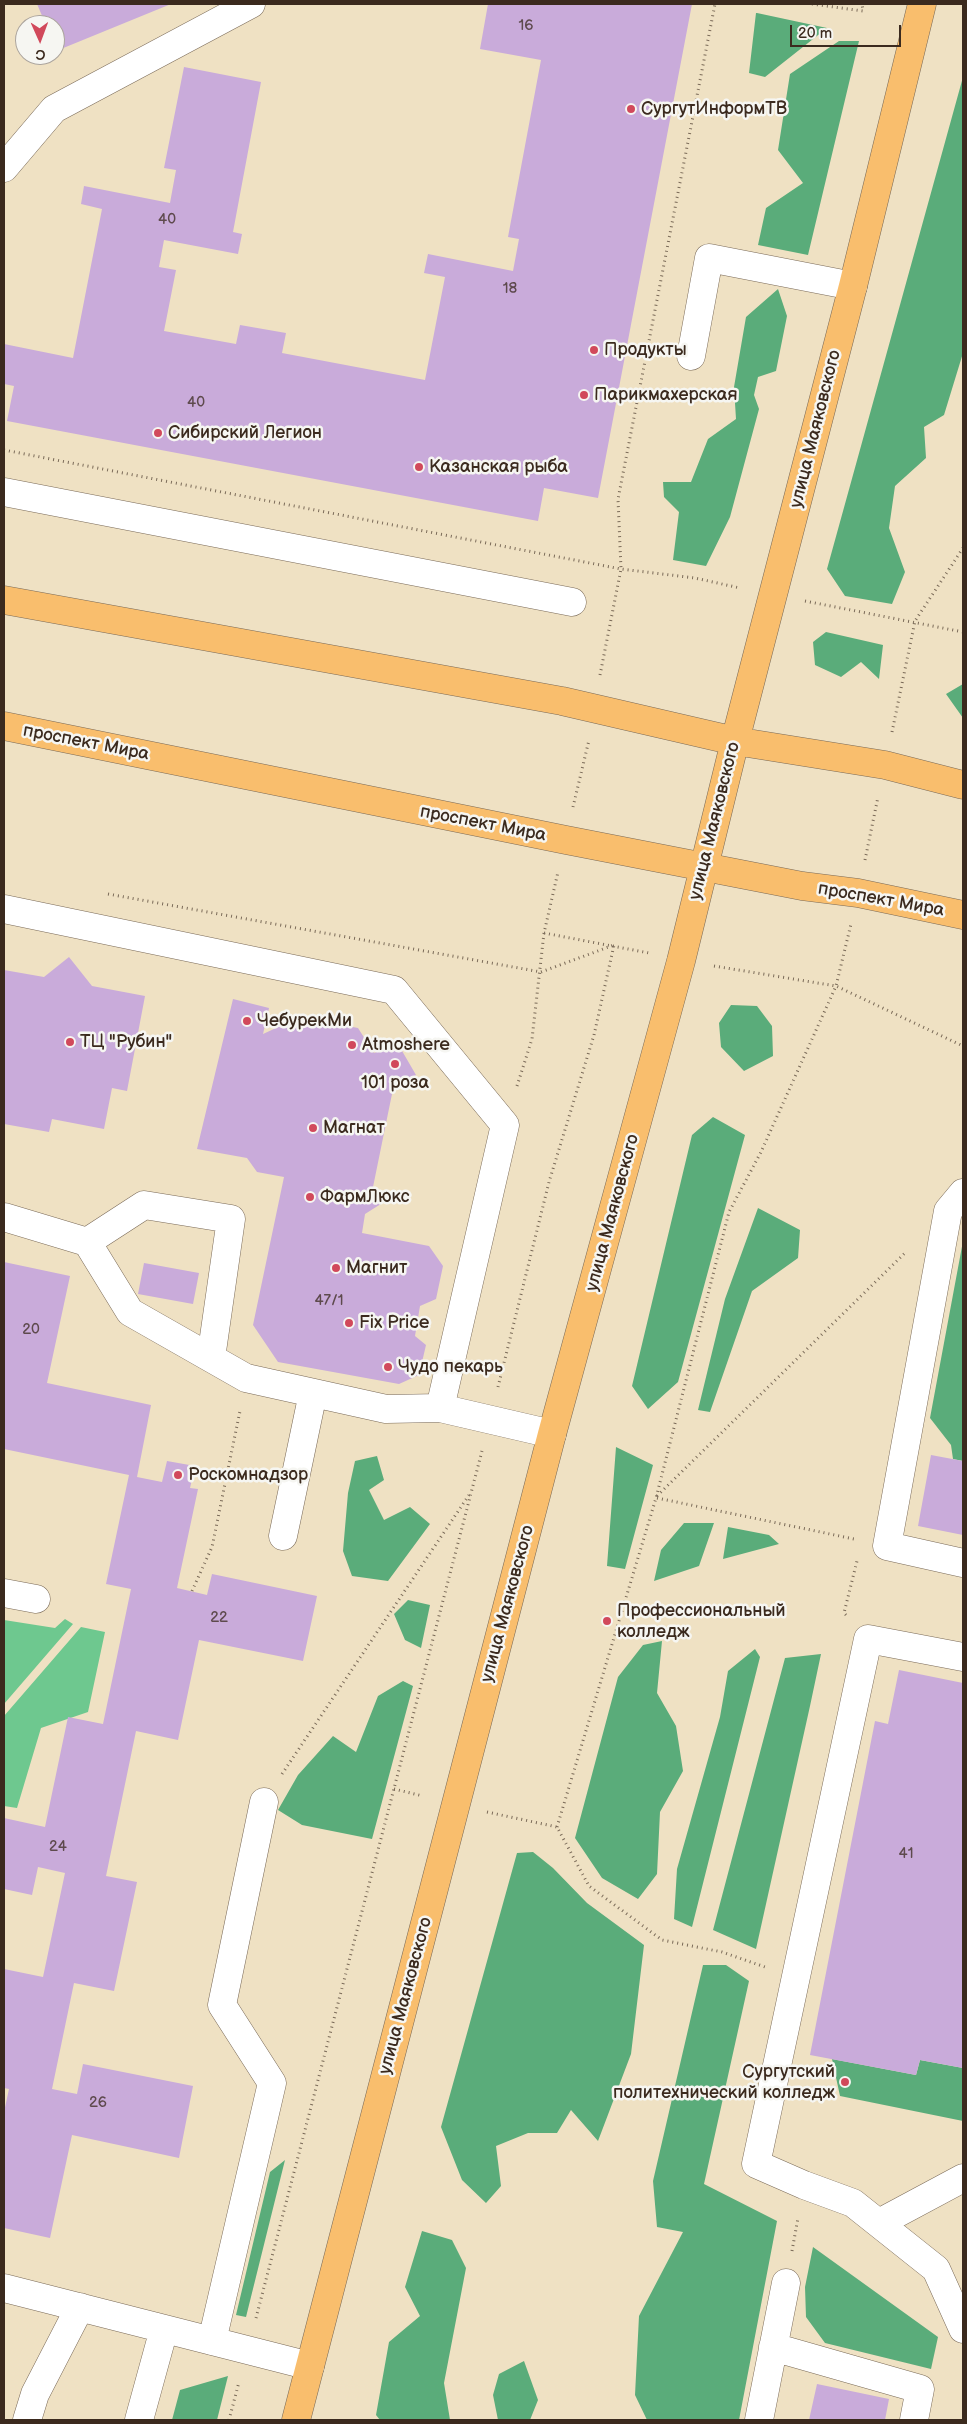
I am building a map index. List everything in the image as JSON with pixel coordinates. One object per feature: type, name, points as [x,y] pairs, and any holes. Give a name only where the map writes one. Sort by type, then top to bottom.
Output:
[{"type":"main road","name":"улица Маяковского","points":[[296,2420],[552,1434],[681,961],[735,741],[774,595],[923,8]]},
{"type":"main road","points":[[4,600],[562,701],[735,741],[885,765],[963,785]]},
{"type":"main road","name":"проспект Мира","points":[[4,726],[566,840],[802,886],[858,893],[963,915]]},
{"type":"lane","points":[[4,168],[54,108],[251,4]]},
{"type":"lane","points":[[691,356],[709,258],[853,286]]},
{"type":"lane","points":[[4,492],[572,602]]},
{"type":"lane","points":[[4,909],[394,990],[504,1124],[440,1408]]},
{"type":"lane","points":[[963,1193],[948,1211],[887,1546],[963,1563]]},
{"type":"lane","points":[[87,1242],[144,1205],[231,1219],[211,1358]]},
{"type":"lane","points":[[4,1217],[87,1242],[130,1312],[246,1378],[386,1409],[440,1408],[552,1434]]},
{"type":"lane","points":[[283,1536],[313,1393]]},
{"type":"lane","points":[[4,1593],[36,1599]]},
{"type":"lane","points":[[963,1657],[868,1639],[756,2164],[804,2185],[853,2202],[936,2269],[963,2329]]},
{"type":"lane","points":[[212,2341],[272,2083],[222,2005],[264,1802]]},
{"type":"lane","points":[[879,2223],[963,2178]]},
{"type":"lane","points":[[759,2420],[786,2283]]},
{"type":"lane","points":[[4,2288],[310,2366]]},
{"type":"lane","points":[[27,2420],[35,2394],[80,2307]]},
{"type":"lane","points":[[139,2420],[164,2329]]},
{"type":"lane","points":[[773,2347],[920,2389],[914,2420]]},
{"type":"path","points":[[504,1124],[532,1039],[544,933],[596,710],[600,668],[621,569],[618,500],[715,4]]},
{"type":"path","points":[[812,4],[863,11],[862,4]]},
{"type":"path","points":[[4,450],[621,569],[695,578],[963,632]]},
{"type":"path","points":[[796,1976],[722,1952],[662,1940],[589,1886],[557,1826],[656,1498],[729,1212],[761,1152],[836,986],[858,893],[915,621],[963,548]]},
{"type":"path","points":[[102,893],[540,972],[614,945]]},
{"type":"path","points":[[544,933],[614,945],[681,961],[836,986],[963,1046]]},
{"type":"path","points":[[229,2420],[490,1420],[549,1182],[594,1035],[614,945]]},
{"type":"path","points":[[656,1498],[912,1246]]},
{"type":"path","points":[[192,1591],[212,1547],[246,1378]]},
{"type":"path","points":[[264,1802],[471,1493]]},
{"type":"path","points":[[656,1498],[887,1546]]},
{"type":"path","points":[[844,1613],[854,1575]]},
{"type":"path","points":[[394,1789],[456,1805],[557,1826]]},
{"type":"path","points":[[786,2283],[804,2185]]},
{"type":"green space","points":[[756,13],[827,28],[765,77],[749,73]]},
{"type":"green space","points":[[839,41],[859,41],[808,255],[758,245],[766,208],[803,183],[778,150],[790,74]]},
{"type":"green space","points":[[963,77],[963,353],[944,415],[924,427],[926,458],[895,486],[889,528],[905,572],[892,604],[845,596],[827,569]]},
{"type":"green space","points":[[778,289],[787,316],[776,371],[758,377],[754,395],[759,409],[730,517],[706,566],[673,560],[679,512],[664,497],[663,482],[691,482],[708,439],[736,419],[734,387],[746,317]]},
{"type":"green space","points":[[826,632],[883,645],[879,679],[861,662],[841,677],[815,665],[813,642]]},
{"type":"green space","points":[[963,684],[963,718],[946,694]]},
{"type":"green space","points":[[731,1005],[757,1006],[772,1026],[773,1056],[744,1071],[721,1047],[719,1023]]},
{"type":"green space","points":[[713,1117],[745,1135],[678,1382],[648,1409],[632,1386],[692,1135]]},
{"type":"green space","points":[[758,1208],[800,1230],[798,1258],[752,1291],[710,1412],[698,1410],[725,1299]]},
{"type":"green space","points":[[963,1241],[963,1461],[953,1459],[951,1445],[930,1418]]},
{"type":"green space","points":[[616,1447],[653,1465],[625,1569],[607,1566]]},
{"type":"green space","points":[[377,1456],[384,1480],[369,1490],[384,1520],[410,1507],[430,1524],[388,1581],[352,1576],[343,1551],[348,1493],[355,1461]]},
{"type":"green space","points":[[684,1523],[714,1523],[699,1566],[654,1581],[661,1550]]},
{"type":"green space","points":[[728,1527],[769,1535],[779,1544],[723,1559]]},
{"type":"green space","points":[[408,1600],[430,1605],[421,1648],[405,1640],[394,1614]]},
{"type":"green space","points":[[65,1619],[73,1624],[4,1704],[4,1620],[55,1628]]},
{"type":"green space","points":[[81,1627],[105,1632],[88,1712],[41,1728],[17,1808],[4,1806],[4,1716]]},
{"type":"green space","points":[[662,1641],[657,1693],[676,1726],[683,1771],[660,1812],[657,1874],[638,1899],[602,1878],[575,1838],[618,1677],[643,1645]]},
{"type":"green space","points":[[755,1649],[760,1657],[692,1927],[674,1919],[677,1869],[720,1717],[728,1671]]},
{"type":"green space","points":[[821,1654],[756,1949],[713,1930],[785,1658]]},
{"type":"green space","points":[[403,1681],[413,1686],[372,1839],[302,1825],[278,1810],[298,1775],[333,1736],[356,1752],[378,1696]]},
{"type":"green space","points":[[533,1852],[553,1868],[587,1903],[644,1945],[631,2054],[598,2141],[571,2110],[557,2133],[528,2133],[496,2146],[501,2186],[486,2203],[462,2180],[441,2127],[517,1853]]},
{"type":"green space","points":[[703,1965],[726,1965],[749,1981],[704,2184],[777,2221],[739,2420],[647,2420],[635,2395],[639,2316],[683,2232],[657,2227],[653,2181]]},
{"type":"green space","points":[[832,2059],[916,2075],[920,2060],[963,2068],[963,2121],[840,2096]]},
{"type":"green space","points":[[285,2160],[246,2317],[236,2315],[270,2172]]},
{"type":"green space","points":[[422,2231],[452,2240],[466,2268],[444,2383],[450,2420],[380,2420],[376,2415],[389,2342],[420,2316],[405,2287]]},
{"type":"green space","points":[[813,2247],[938,2337],[931,2369],[825,2343],[806,2317],[805,2287]]},
{"type":"green space","points":[[524,2361],[538,2400],[530,2420],[498,2420],[493,2395],[499,2374]]},
{"type":"green space","points":[[228,2376],[217,2420],[172,2420],[180,2390]]},
{"type":"building","points":[[37,4],[171,4],[65,47],[65,15],[42,15]]},
{"type":"building","points":[[488,4],[692,4],[598,498],[544,488],[538,521],[7,421],[14,386],[4,384],[4,344],[73,358],[102,209],[81,204],[84,186],[170,203],[176,170],[164,168],[184,67],[261,82],[233,232],[242,234],[238,254],[164,240],[159,267],[176,270],[164,331],[236,344],[240,325],[286,333],[282,353],[425,380],[445,277],[424,273],[428,254],[513,271],[519,239],[508,237],[541,60],[480,49]]},
{"type":"building","name":"ТЦ \"Рубин\"","points":[[69,957],[92,986],[145,996],[127,1091],[112,1088],[104,1129],[52,1119],[49,1132],[4,1124],[4,970],[44,977]]},
{"type":"building","points":[[233,999],[269,1008],[263,1034],[300,1017],[358,1028],[374,1053],[398,1044],[416,1075],[393,1089],[373,1187],[384,1202],[365,1214],[362,1233],[429,1246],[443,1266],[436,1299],[420,1306],[415,1336],[426,1345],[419,1375],[399,1384],[278,1362],[253,1325],[284,1177],[257,1172],[247,1158],[197,1149]]},
{"type":"building","points":[[4,1262],[70,1276],[47,1383],[151,1405],[137,1477],[162,1482],[167,1461],[195,1466],[190,1488],[198,1489],[177,1588],[207,1595],[212,1574],[317,1596],[303,1661],[199,1640],[178,1740],[136,1731],[106,1876],[137,1882],[114,1991],[74,1983],[52,2089],[77,2094],[83,2064],[193,2086],[179,2158],[72,2135],[50,2238],[4,2228],[4,2112],[9,2089],[4,2088],[4,1969],[43,1977],[65,1873],[38,1867],[32,1895],[4,1889],[4,1818],[45,1827],[68,1717],[103,1724],[131,1589],[106,1584],[129,1475],[4,1449]]},
{"type":"building","points":[[144,1263],[199,1273],[193,1304],[138,1294]]},
{"type":"building","points":[[931,1455],[963,1461],[963,1535],[918,1526]]},
{"type":"building","points":[[899,1670],[963,1683],[963,2068],[920,2060],[916,2075],[810,2055],[875,1721],[888,1724]]},
{"type":"building","points":[[817,2384],[889,2399],[885,2420],[809,2420]]},
{"type":"place","name":"СургутИнформТВ","points":[[631,109]]},
{"type":"place","name":"Продукты","points":[[594,350]]},
{"type":"place","name":"Парикмахерская","points":[[584,395]]},
{"type":"place","name":"Сибирский Легион","points":[[158,433]]},
{"type":"place","name":"Казанская рыба","points":[[419,467]]},
{"type":"place","name":"ЧебурекМи","points":[[247,1021]]},
{"type":"place","name":"ТЦ \"Рубин\"","points":[[70,1042]]},
{"type":"place","name":"Atmoshere","points":[[352,1045]]},
{"type":"place","name":"101 роза","points":[[395,1064]]},
{"type":"place","name":"Магнат","points":[[313,1128]]},
{"type":"place","name":"ФармЛюкс","points":[[310,1197]]},
{"type":"place","name":"Магнит","points":[[336,1268]]},
{"type":"place","name":"Fix Price","points":[[349,1323]]},
{"type":"place","name":"Чудо пекарь","points":[[388,1367]]},
{"type":"place","name":"Роскомнадзор","points":[[178,1475]]},
{"type":"place","name":"Профессиональный колледж","points":[[607,1621]]},
{"type":"place","name":"Сургутский политехнический колледж","points":[[845,2082]]}]
